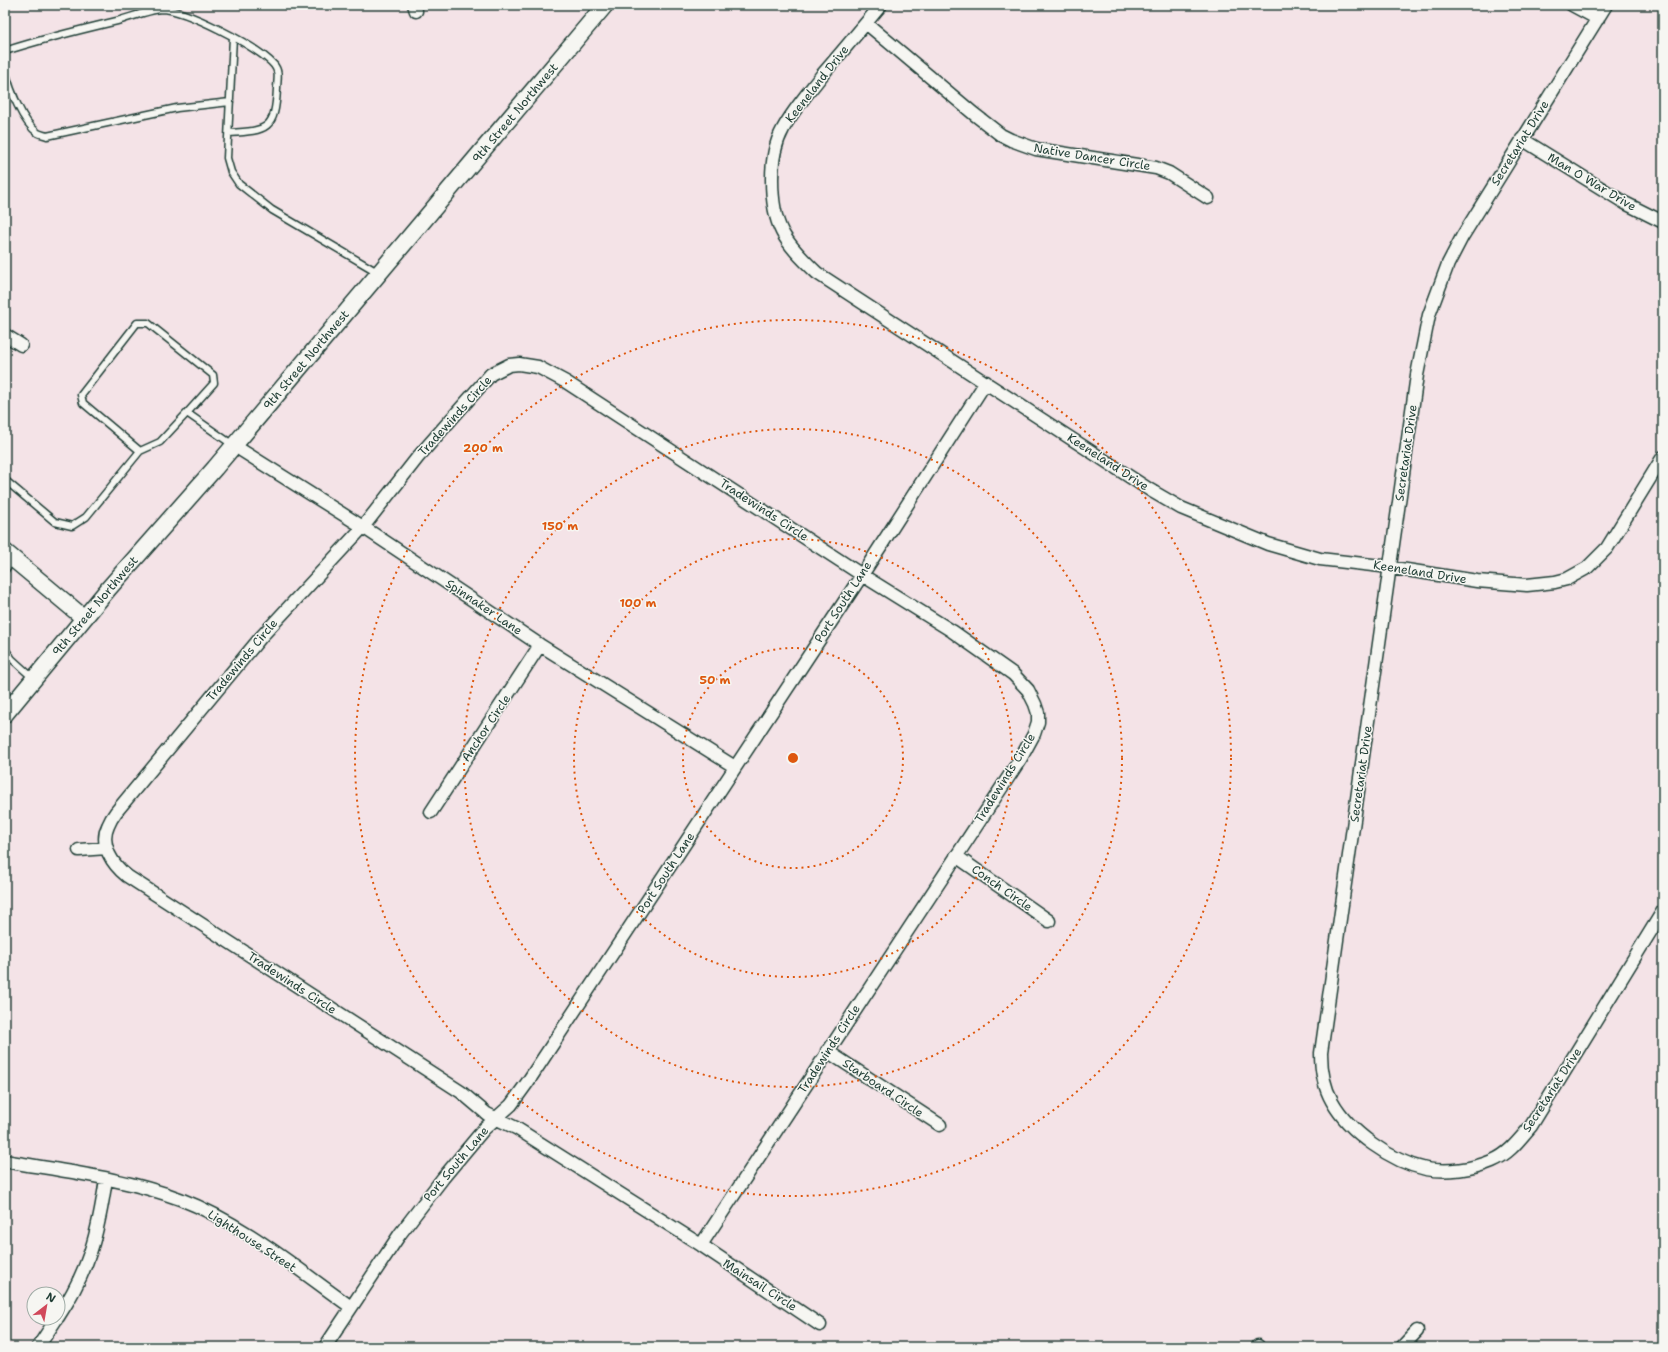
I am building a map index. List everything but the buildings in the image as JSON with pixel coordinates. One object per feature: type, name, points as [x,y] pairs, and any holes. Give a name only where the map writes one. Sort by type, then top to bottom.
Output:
[{"type":"street","name":"9th Street Northwest","points":[[5,714],[84,618],[233,445],[605,5]]},
{"type":"street","name":"Keeneland Drive","points":[[880,5],[808,93],[782,130],[774,154],[772,167],[772,200],[776,218],[784,236],[791,246],[817,274],[1181,508],[1268,544],[1320,559],[1477,581],[1527,585],[1567,579],[1587,568],[1607,548],[1663,457]]},
{"type":"street","points":[[1572,5],[1598,19]]},
{"type":"street","name":"Secretariat Drive","points":[[1606,5],[1462,237],[1448,264],[1429,315],[1417,375],[1321,1053],[1322,1068],[1327,1089],[1332,1101],[1346,1121],[1374,1145],[1388,1154],[1426,1169],[1438,1170],[1465,1168],[1493,1161],[1505,1154],[1516,1144],[1531,1126],[1663,911]]},
{"type":"street","name":"Native Dancer Circle","points":[[866,23],[1001,135],[1022,145],[1036,149],[1156,168],[1169,172],[1208,198]]},
{"type":"street","name":"Man O War Drive","points":[[1522,140],[1625,203],[1663,222]]},
{"type":"street","points":[[5,335],[21,345]]},
{"type":"street","name":"Tradewinds Circle","points":[[519,364],[538,367],[566,382],[862,575],[952,631],[1014,674],[1028,690],[1036,704],[1038,722],[1034,734],[1020,758],[701,1245],[516,1128],[487,1114],[461,1092],[127,876],[113,863],[107,848],[106,831],[116,812],[261,637],[363,527],[418,457],[491,374],[508,365],[519,364]]},
{"type":"street","name":"Port South Lane","points":[[325,1347],[400,1234],[484,1129],[511,1105],[527,1083],[862,575],[986,382]]},
{"type":"street","name":"Spinnaker Lane","points":[[233,445],[363,527],[540,645],[735,767]]},
{"type":"street","points":[[8,560],[84,618]]},
{"type":"street","name":"Anchor Circle","points":[[432,812],[540,645]]},
{"type":"street","points":[[79,850],[107,848]]},
{"type":"street","name":"Conch Circle","points":[[956,856],[1049,921]]},
{"type":"street","name":"Starboard Circle","points":[[827,1051],[940,1125]]},
{"type":"street","name":"Lighthouse Street","points":[[5,1161],[106,1179],[161,1192],[199,1207],[254,1239],[351,1307]]},
{"type":"street","points":[[66,1303],[89,1258],[100,1218],[106,1179]]},
{"type":"street","name":"Mainsail Circle","points":[[701,1245],[820,1325]]},
{"type":"street","points":[[38,1347],[52,1326]]},
{"type":"street","points":[[1402,1347],[1417,1331]]},
{"type":"lane","points":[[5,51],[160,9],[169,10],[210,25],[261,53],[274,65],[278,72],[276,109],[273,119],[267,126],[258,130],[228,133]]},
{"type":"lane","points":[[233,37],[227,158],[231,172],[239,184],[272,210],[379,273]]},
{"type":"lane","points":[[5,71],[21,111],[29,124],[38,133],[47,136],[177,108],[230,102]]},
{"type":"lane","points":[[5,480],[55,522],[72,526],[86,516],[140,451],[160,442],[187,413],[214,383],[213,375],[148,323],[137,323],[81,395],[83,403],[140,451]]},
{"type":"lane","points":[[187,413],[233,445]]},
{"type":"lane","points":[[5,649],[8,658],[34,679]]}]
